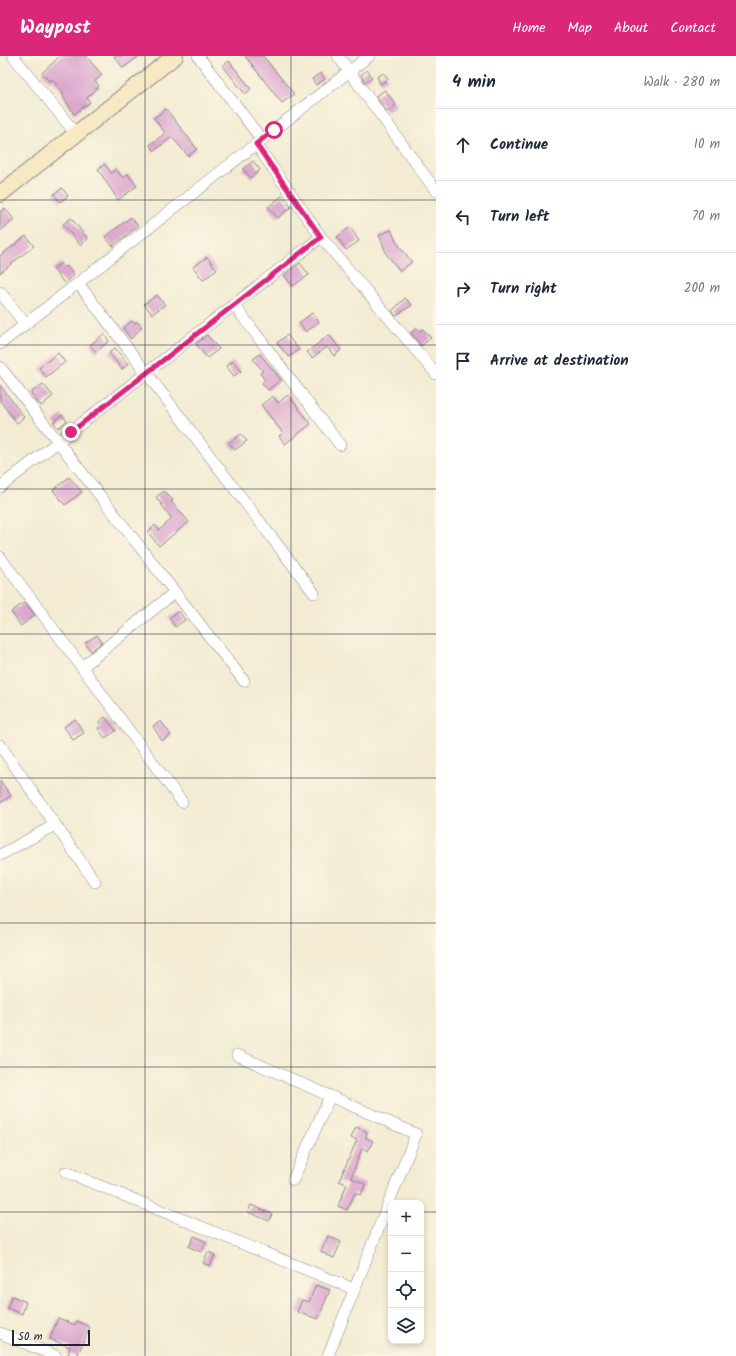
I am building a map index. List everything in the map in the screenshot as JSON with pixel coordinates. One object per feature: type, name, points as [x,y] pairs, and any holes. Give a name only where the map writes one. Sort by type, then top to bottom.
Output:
[{"type":"main road","points":[[0,194],[175,56]]},
{"type":"street","points":[[13,56],[76,134]]},
{"type":"street","points":[[198,56],[259,142],[321,237],[436,374]]},
{"type":"street","points":[[338,56],[436,191]]},
{"type":"street","points":[[0,344],[370,56]]},
{"type":"street","points":[[0,487],[321,237]]},
{"type":"street","points":[[78,283],[314,593]]},
{"type":"street","points":[[0,292],[25,324]]},
{"type":"street","points":[[234,305],[340,445]]},
{"type":"street","points":[[0,367],[244,681]]},
{"type":"street","points":[[0,557],[182,802]]},
{"type":"street","points":[[82,667],[175,592]]},
{"type":"street","points":[[0,745],[95,882]]},
{"type":"street","points":[[0,855],[55,824]]},
{"type":"street","points":[[237,1055],[416,1134],[328,1356]]},
{"type":"street","points":[[293,1180],[330,1096]]},
{"type":"street","points":[[66,1172],[354,1289]]},
{"type":"street","points":[[0,1333],[56,1356]]},
{"type":"building","points":[[60,56],[86,56],[102,75],[95,81],[99,86],[87,98],[90,102],[74,114],[62,94],[64,93],[52,79],[50,82],[42,73]]},
{"type":"building","points":[[114,56],[139,56],[123,68]]},
{"type":"building","points":[[245,56],[263,56],[294,94],[282,103]]},
{"type":"building","points":[[229,61],[251,89],[245,94],[223,66]]},
{"type":"building","points":[[367,70],[372,77],[365,82],[361,75]]},
{"type":"building","points":[[320,73],[325,79],[316,85],[312,79]]},
{"type":"building","points":[[384,73],[388,79],[381,84],[377,77]]},
{"type":"building","points":[[385,90],[396,105],[387,112],[376,96]]},
{"type":"building","points":[[166,109],[197,149],[188,156],[172,137],[154,151],[150,145],[165,133],[154,118]]},
{"type":"building","points":[[253,161],[260,170],[251,178],[243,169]]},
{"type":"building","points":[[105,164],[111,173],[116,169],[123,178],[128,174],[137,186],[118,200],[98,169]]},
{"type":"building","points":[[62,188],[68,196],[60,202],[54,194]]},
{"type":"building","points":[[282,196],[291,207],[278,218],[268,207]]},
{"type":"building","points":[[5,208],[14,220],[0,231],[0,212]]},
{"type":"building","points":[[131,217],[138,226],[113,246],[105,237]]},
{"type":"building","points":[[71,218],[88,239],[80,245],[63,224]]},
{"type":"building","points":[[350,227],[359,241],[346,250],[337,237]]},
{"type":"building","points":[[391,230],[397,243],[412,262],[400,271],[387,255],[379,235]]},
{"type":"building","points":[[26,236],[34,246],[0,273],[0,256]]},
{"type":"building","points":[[207,257],[217,270],[203,280],[193,267]]},
{"type":"building","points":[[61,263],[65,268],[67,266],[74,275],[64,283],[53,269]]},
{"type":"building","points":[[300,263],[309,275],[293,286],[284,275]]},
{"type":"building","points":[[157,295],[165,305],[152,314],[144,304]]},
{"type":"building","points":[[405,298],[412,305],[396,316],[392,311]]},
{"type":"building","points":[[312,313],[319,322],[306,332],[299,323]]},
{"type":"building","points":[[132,321],[134,323],[137,322],[142,327],[131,339],[123,328]]},
{"type":"building","points":[[417,328],[420,331],[423,329],[431,338],[421,346],[411,333]]},
{"type":"building","points":[[104,334],[109,341],[96,352],[90,345]]},
{"type":"building","points":[[207,335],[219,349],[207,358],[196,344]]},
{"type":"building","points":[[287,335],[299,350],[289,357],[277,343]]},
{"type":"building","points":[[329,335],[341,350],[334,356],[327,347],[312,358],[307,352]]},
{"type":"building","points":[[115,348],[128,364],[122,369],[109,353]]},
{"type":"building","points":[[58,353],[65,362],[46,377],[39,368]]},
{"type":"building","points":[[260,354],[281,380],[268,390],[262,383],[265,380],[260,373],[263,371],[253,359]]},
{"type":"building","points":[[233,361],[241,371],[234,376],[226,366]]},
{"type":"building","points":[[43,384],[53,396],[41,406],[31,393]]},
{"type":"building","points":[[0,385],[24,417],[17,423],[0,401]]},
{"type":"building","points":[[288,395],[311,424],[285,444],[279,436],[283,433],[261,405],[273,396],[278,403]]},
{"type":"building","points":[[62,415],[67,421],[58,428],[53,422]]},
{"type":"building","points":[[241,434],[247,441],[235,450],[229,443]]},
{"type":"building","points":[[69,477],[82,492],[65,505],[53,490]]},
{"type":"building","points":[[164,491],[173,500],[171,501],[189,522],[159,546],[148,532],[155,525],[159,530],[172,519],[156,497]]},
{"type":"building","points":[[25,602],[35,615],[21,626],[11,612]]},
{"type":"building","points":[[179,611],[185,620],[175,627],[169,618]]},
{"type":"building","points":[[97,635],[102,642],[91,651],[85,643]]},
{"type":"building","points":[[105,717],[116,731],[105,738],[98,728],[101,726],[99,722]]},
{"type":"building","points":[[75,719],[84,733],[73,740],[64,727]]},
{"type":"building","points":[[161,721],[171,735],[162,741],[153,726]]},
{"type":"building","points":[[0,780],[11,796],[0,803]]},
{"type":"building","points":[[356,1127],[367,1132],[366,1138],[373,1141],[368,1151],[362,1148],[351,1178],[365,1184],[361,1195],[355,1193],[347,1210],[338,1206],[347,1184],[339,1181],[357,1140],[351,1138]]},
{"type":"building","points":[[251,1205],[272,1214],[269,1221],[248,1212]]},
{"type":"building","points":[[194,1236],[206,1242],[201,1252],[189,1247]]},
{"type":"building","points":[[328,1236],[341,1242],[334,1258],[321,1252]]},
{"type":"building","points":[[208,1252],[215,1255],[210,1266],[203,1263]]},
{"type":"building","points":[[316,1285],[330,1290],[318,1319],[297,1312],[302,1300],[309,1302]]},
{"type":"building","points":[[12,1296],[26,1302],[22,1314],[7,1308]]},
{"type":"building","points":[[58,1318],[75,1325],[77,1321],[90,1327],[77,1356],[68,1354],[70,1347],[50,1339]]},
{"type":"route","points":[[71,432],[321,237],[256,144],[274,130]]}]
